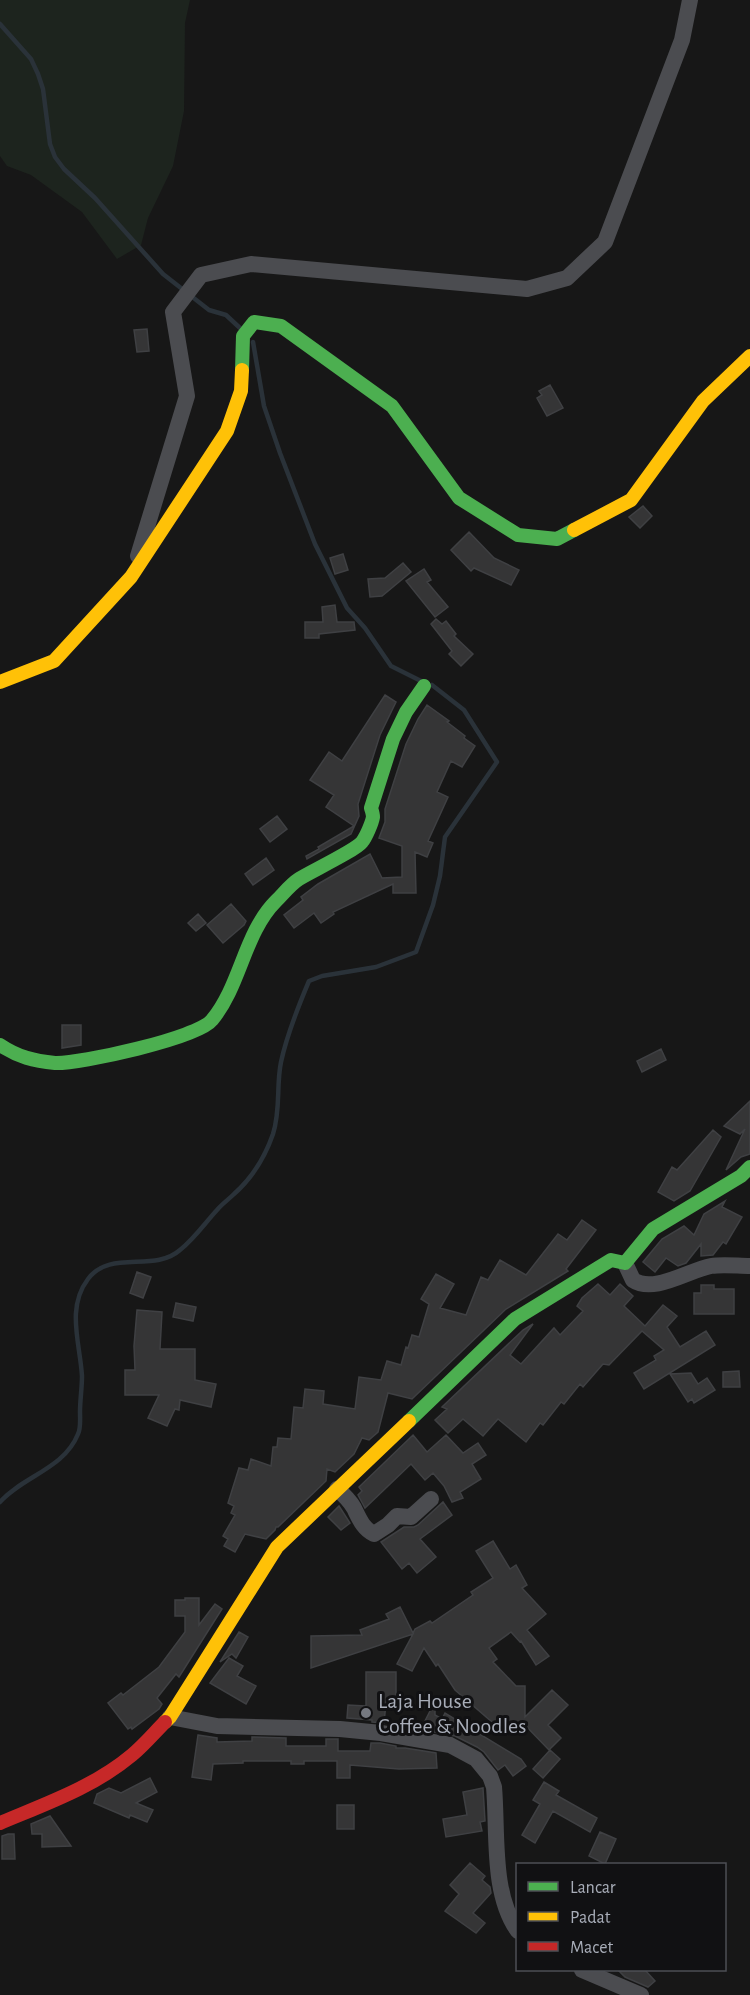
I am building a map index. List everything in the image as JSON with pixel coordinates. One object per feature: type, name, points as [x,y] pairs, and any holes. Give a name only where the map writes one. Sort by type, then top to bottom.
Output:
[{"type":"street","points":[[131,577],[187,396],[174,312],[201,275],[251,264],[527,289],[567,278],[605,242],[682,40],[690,0]]},
{"type":"street","points":[[0,682],[54,661],[131,577],[227,431],[241,391],[243,336],[254,322],[281,326],[392,406],[459,498],[518,535],[557,539],[631,500],[703,401],[750,356]]},
{"type":"street","points":[[0,1045],[15,1055],[58,1063],[173,1040],[205,1027],[212,1021],[232,988],[251,940],[266,911],[297,880],[363,843],[373,817],[371,808],[393,739],[406,712],[424,686]]},
{"type":"street","points":[[625,1263],[653,1229],[741,1176],[750,1167]]},
{"type":"street","points":[[0,1823],[78,1790],[132,1755],[170,1717],[277,1547],[515,1319],[611,1260],[625,1263]]},
{"type":"street","points":[[625,1263],[633,1280],[644,1285],[656,1284],[715,1265],[750,1266]]},
{"type":"street","points":[[337,1489],[352,1505],[358,1519],[373,1534],[379,1532],[397,1516],[411,1517],[431,1499]]},
{"type":"street","points":[[170,1717],[217,1726],[294,1727],[381,1733],[450,1745],[463,1751],[484,1767],[494,1787],[501,1888],[505,1908],[516,1927]]},
{"type":"street","points":[[584,1971],[641,1995]]},
{"type":"shaded area","points":[[0,0],[190,0],[185,23],[184,111],[173,166],[148,218],[141,245],[117,259],[82,212],[31,175],[7,166],[0,156]]},
{"type":"building","points":[[147,329],[149,351],[137,352],[134,330]]},
{"type":"building","points":[[550,385],[563,408],[547,416],[537,398],[542,395],[539,391]]},
{"type":"building","points":[[643,506],[652,516],[640,528],[629,517]]},
{"type":"building","points":[[469,532],[494,558],[519,570],[511,585],[474,568],[471,571],[451,550]]},
{"type":"building","points":[[343,554],[348,570],[335,574],[330,558]]},
{"type":"building","points":[[403,563],[411,572],[382,596],[370,597],[368,579],[385,578]]},
{"type":"building","points":[[424,569],[431,580],[427,582],[448,607],[435,617],[406,581]]},
{"type":"building","points":[[335,605],[337,622],[354,622],[355,630],[319,634],[319,638],[305,638],[305,622],[323,622],[322,607]]},
{"type":"building","points":[[436,619],[442,624],[446,621],[456,634],[454,636],[473,654],[461,666],[449,654],[452,651],[431,624]]},
{"type":"building","points":[[385,695],[396,702],[380,735],[358,804],[359,816],[351,834],[307,859],[306,856],[319,849],[318,847],[354,826],[326,807],[334,795],[310,780],[329,752],[342,761]]},
{"type":"building","points":[[427,705],[449,721],[447,722],[475,746],[462,767],[451,761],[437,792],[448,797],[428,841],[433,843],[427,857],[415,852],[416,893],[393,893],[393,884],[333,912],[334,914],[321,923],[314,913],[294,928],[284,915],[303,900],[301,897],[318,884],[370,854],[382,878],[402,877],[402,846],[379,838],[385,822],[385,809],[406,744]]},
{"type":"building","points":[[277,816],[287,829],[270,842],[260,829]]},
{"type":"building","points":[[266,858],[274,870],[253,885],[245,874]]},
{"type":"building","points":[[231,904],[246,921],[223,943],[207,925]]},
{"type":"building","points":[[198,914],[206,923],[196,931],[188,923]]},
{"type":"building","points":[[62,1025],[81,1025],[81,1045],[62,1048]]},
{"type":"building","points":[[661,1049],[666,1060],[642,1072],[637,1061]]},
{"type":"building","points":[[750,1101],[750,1154],[741,1157],[726,1170],[745,1129],[740,1134],[724,1126]]},
{"type":"building","points":[[713,1130],[721,1137],[690,1191],[674,1201],[658,1192],[672,1167],[677,1170]]},
{"type":"building","points":[[725,1201],[722,1207],[742,1217],[726,1244],[723,1242],[713,1255],[701,1256],[701,1244],[686,1263],[678,1266],[666,1258],[655,1272],[643,1262],[662,1239],[684,1226],[694,1235],[704,1214]]},
{"type":"building","points":[[582,1220],[596,1230],[566,1269],[568,1271],[506,1309],[412,1399],[388,1393],[378,1432],[369,1440],[362,1438],[354,1454],[335,1472],[327,1469],[326,1481],[266,1539],[245,1534],[235,1552],[224,1546],[228,1539],[223,1536],[235,1515],[231,1513],[234,1506],[228,1503],[239,1468],[248,1470],[251,1459],[271,1466],[273,1447],[277,1447],[278,1438],[291,1439],[294,1407],[303,1408],[305,1389],[324,1391],[323,1404],[355,1409],[359,1377],[381,1380],[387,1361],[401,1365],[412,1335],[419,1337],[429,1304],[421,1299],[436,1274],[454,1284],[440,1308],[466,1315],[481,1277],[488,1280],[500,1260],[526,1275],[558,1234],[567,1240]]},
{"type":"building","points":[[137,1272],[151,1277],[143,1298],[130,1293]]},
{"type":"building","points":[[598,1284],[610,1295],[620,1284],[633,1296],[624,1306],[645,1326],[663,1305],[677,1316],[667,1327],[680,1347],[706,1331],[715,1345],[644,1389],[634,1373],[656,1360],[654,1356],[664,1350],[642,1331],[609,1365],[603,1364],[583,1387],[580,1384],[564,1404],[561,1402],[543,1425],[540,1423],[526,1442],[498,1419],[483,1436],[463,1419],[448,1433],[435,1420],[447,1409],[442,1407],[523,1330],[533,1324],[510,1355],[521,1364],[554,1328],[560,1335],[583,1311],[577,1306],[582,1298]]},
{"type":"building","points":[[701,1285],[714,1285],[714,1289],[734,1289],[734,1314],[694,1314],[694,1293],[701,1293]]},
{"type":"building","points":[[176,1303],[196,1307],[193,1321],[173,1317]]},
{"type":"building","points":[[137,1310],[162,1312],[160,1349],[195,1349],[195,1380],[216,1384],[211,1407],[180,1400],[179,1410],[175,1409],[167,1426],[148,1418],[159,1395],[125,1395],[125,1370],[135,1370]]},
{"type":"building","points":[[739,1371],[740,1387],[723,1387],[723,1372]]},
{"type":"building","points":[[691,1373],[698,1384],[707,1378],[715,1390],[694,1403],[692,1399],[688,1402],[670,1374]]},
{"type":"building","points":[[413,1435],[427,1452],[446,1435],[463,1453],[478,1443],[486,1455],[472,1464],[481,1479],[460,1492],[463,1498],[452,1502],[444,1486],[433,1473],[425,1480],[411,1464],[365,1508],[358,1495],[362,1491],[359,1487]]},
{"type":"building","points":[[443,1502],[452,1515],[420,1539],[436,1557],[417,1573],[409,1563],[402,1569],[381,1542],[404,1527],[418,1525]]},
{"type":"building","points":[[339,1506],[350,1523],[341,1530],[328,1517]]},
{"type":"building","points":[[493,1541],[510,1569],[516,1565],[527,1585],[522,1588],[546,1614],[527,1630],[549,1656],[536,1665],[521,1641],[511,1632],[489,1648],[497,1659],[493,1662],[516,1686],[525,1686],[525,1717],[552,1690],[568,1705],[548,1725],[561,1738],[549,1750],[522,1722],[507,1735],[455,1690],[424,1648],[412,1671],[397,1664],[413,1634],[311,1668],[311,1636],[362,1635],[360,1630],[389,1619],[386,1614],[400,1607],[413,1633],[415,1629],[430,1621],[432,1623],[473,1595],[471,1592],[493,1578],[476,1551]]},
{"type":"building","points":[[185,1598],[199,1598],[199,1625],[215,1604],[222,1609],[179,1677],[176,1674],[157,1698],[162,1704],[159,1709],[132,1729],[131,1727],[128,1729],[108,1703],[121,1693],[123,1695],[159,1667],[185,1632],[185,1616],[175,1616],[175,1600],[185,1600]]},
{"type":"building","points":[[239,1632],[248,1637],[236,1658],[232,1654],[220,1662]]},
{"type":"building","points":[[229,1658],[243,1666],[237,1676],[256,1686],[246,1704],[210,1683]]},
{"type":"building","points":[[366,1672],[396,1672],[396,1703],[386,1703],[384,1723],[347,1718],[348,1705],[366,1706]]},
{"type":"building","points":[[435,1701],[435,1715],[442,1719],[445,1713],[521,1759],[526,1766],[513,1776],[505,1765],[498,1770],[477,1747],[455,1736],[429,1731],[422,1727]]},
{"type":"building","points":[[198,1735],[217,1738],[217,1742],[252,1741],[252,1737],[286,1738],[286,1746],[326,1746],[326,1739],[338,1739],[338,1751],[370,1751],[371,1743],[380,1743],[396,1746],[396,1748],[436,1753],[437,1768],[399,1769],[350,1765],[350,1778],[337,1778],[337,1761],[304,1761],[304,1764],[291,1764],[291,1761],[243,1761],[243,1763],[213,1764],[211,1780],[192,1777]]},
{"type":"building","points":[[550,1750],[560,1759],[543,1778],[533,1769]]},
{"type":"building","points":[[150,1778],[157,1792],[136,1803],[153,1810],[147,1822],[130,1815],[129,1818],[94,1803],[97,1794],[109,1788],[121,1793]]},
{"type":"building","points":[[544,1782],[559,1791],[556,1795],[597,1818],[590,1832],[553,1811],[535,1843],[522,1835],[540,1804],[533,1800]]},
{"type":"building","points":[[483,1788],[485,1821],[480,1822],[482,1831],[446,1837],[443,1819],[467,1815],[463,1792]]},
{"type":"building","points":[[337,1805],[354,1805],[354,1829],[337,1829]]},
{"type":"building","points":[[50,1816],[71,1846],[42,1847],[42,1834],[32,1834],[31,1824]]},
{"type":"building","points":[[600,1832],[616,1839],[605,1863],[589,1856]]},
{"type":"building","points":[[14,1834],[15,1859],[2,1859],[2,1836]]},
{"type":"building","points":[[470,1863],[485,1876],[482,1880],[490,1887],[491,1893],[473,1913],[485,1923],[476,1933],[445,1911],[459,1894],[450,1885]]},
{"type":"building","points":[[619,1971],[646,1971],[655,1981],[648,1987],[625,1977]]},
{"type":"waterway","points":[[0,24],[31,59],[38,74],[43,89],[50,144],[55,157],[64,169],[95,198],[163,274],[209,310],[226,315],[241,329]]},
{"type":"waterway","points":[[253,342],[264,406],[315,544],[347,608],[365,628],[391,666],[421,681]]},
{"type":"waterway","points":[[0,1502],[9,1493],[63,1456],[72,1446],[79,1432],[82,1376],[76,1314],[81,1290],[88,1279],[97,1270],[108,1265],[158,1260],[169,1257],[180,1250],[241,1188],[262,1159],[275,1125],[283,1052],[309,981],[322,976],[376,967],[416,952],[433,905],[440,876],[445,837],[497,762],[464,710],[432,685]]},
{"type":"traffic: fast","points":[[242,370],[243,336],[254,322],[281,326],[392,406],[459,498],[518,535],[557,539],[574,530]]},
{"type":"traffic: fast","points":[[0,1045],[13,1053],[33,1060],[68,1062],[112,1055],[163,1042],[202,1027],[212,1020],[230,991],[249,943],[265,914],[296,881],[358,846],[364,840],[372,820],[371,808],[393,739],[406,712],[424,686]]},
{"type":"traffic: fast","points":[[409,1421],[515,1319],[611,1260],[625,1263],[653,1229],[741,1176],[750,1167]]},
{"type":"traffic: slow","points":[[574,530],[631,500],[703,401],[750,356]]},
{"type":"traffic: slow","points":[[0,682],[54,661],[131,577],[227,431],[241,391],[242,370]]},
{"type":"traffic: slow","points":[[165,1722],[277,1547],[409,1421]]},
{"type":"traffic: jam","points":[[0,1823],[69,1794],[102,1776],[132,1755],[165,1722]]},
{"type":"place","name":"Laja House Coffee & Noodles","points":[[366,1713]]}]
